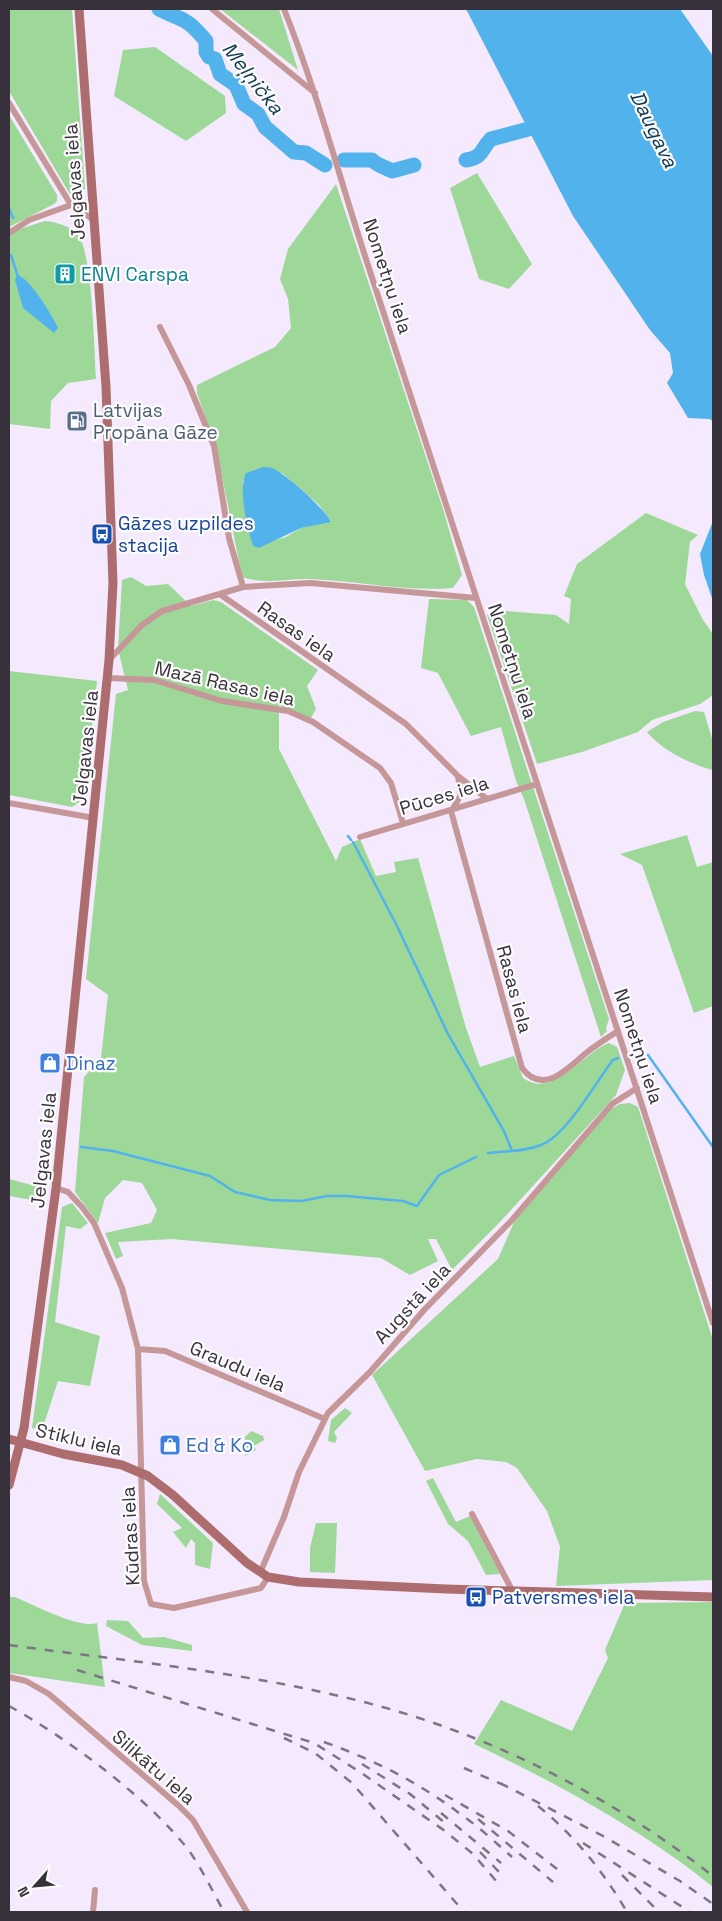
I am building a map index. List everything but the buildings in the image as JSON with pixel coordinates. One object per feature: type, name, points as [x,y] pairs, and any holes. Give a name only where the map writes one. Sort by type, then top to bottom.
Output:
[{"type":"street","name":"Jelgavas iela","points":[[9,1484],[24,1428],[56,1188],[108,678],[113,583],[106,387],[79,9]]},
{"type":"street","points":[[212,9],[316,94]]},
{"type":"street","name":"Nometņu iela","points":[[284,9],[316,94],[325,132],[713,1322]]},
{"type":"street","points":[[9,103],[71,205],[94,220]]},
{"type":"street","points":[[9,233],[29,220],[71,205]]},
{"type":"street","points":[[160,327],[189,385],[214,446],[229,538],[243,587]]},
{"type":"street","points":[[109,660],[142,625],[162,611],[190,601],[221,595],[243,587],[310,583],[476,598]]},
{"type":"street","name":"Rasas iela","points":[[221,595],[406,724],[458,776],[486,798]]},
{"type":"street","name":"Mazā Rasas iela","points":[[108,678],[154,680],[222,701],[288,711],[313,722],[380,768],[391,782],[403,823]]},
{"type":"street","points":[[451,811],[461,795],[458,776]]},
{"type":"street","name":"Pūces iela","points":[[360,837],[537,784]]},
{"type":"street","points":[[9,803],[94,818]]},
{"type":"street","name":"Rasas iela","points":[[451,811],[522,1068],[530,1078],[539,1081],[553,1078],[571,1067],[585,1054],[618,1031]]},
{"type":"street","name":"Augstā iela","points":[[264,1575],[299,1472],[325,1419],[337,1402],[370,1372],[425,1309],[512,1220],[612,1104],[637,1088]]},
{"type":"street","name":"Kūdras iela","points":[[56,1188],[68,1192],[82,1206],[94,1223],[122,1288],[138,1348],[144,1582],[151,1604],[174,1608],[261,1588],[264,1575]]},
{"type":"street","name":"Graudu iela","points":[[138,1348],[165,1351],[325,1419]]},
{"type":"street","name":"Stiklu iela","points":[[9,1439],[63,1454],[122,1465],[141,1473]]},
{"type":"street","points":[[141,1473],[160,1484],[264,1575],[299,1582],[513,1592],[713,1597]]},
{"type":"street","points":[[472,1514],[513,1592]]},
{"type":"street","name":"Silikātu iela","points":[[9,1677],[38,1687],[49,1694],[179,1806],[192,1820],[247,1912]]},
{"type":"street","points":[[93,1912],[95,1890]]},
{"type":"green space","points":[[9,9],[72,9],[85,188],[81,198],[74,201],[9,91]]},
{"type":"green space","points":[[220,9],[279,9],[298,70]]},
{"type":"green space","points":[[155,47],[225,96],[226,113],[186,141],[114,96],[123,50]]},
{"type":"green space","points":[[9,115],[57,195],[57,201],[9,227]]},
{"type":"green space","points":[[477,173],[532,264],[509,289],[479,279],[450,188]]},
{"type":"green space","points":[[336,184],[443,509],[462,575],[453,588],[417,589],[311,579],[259,581],[242,577],[217,451],[197,393],[197,385],[275,347],[291,328],[288,299],[280,279],[288,249]],"holes":[[[282,473],[319,505],[331,521],[301,528],[286,537],[253,546],[245,512],[243,480]]]},
{"type":"green space","points":[[45,221],[58,223],[71,229],[77,234],[82,244],[90,280],[96,379],[68,383],[51,401],[50,429],[9,424],[9,236],[16,230]]},
{"type":"green space","points":[[646,513],[698,535],[690,542],[685,584],[703,620],[713,634],[713,695],[700,704],[652,720],[638,732],[582,752],[537,764],[487,615],[493,610],[556,615],[569,624],[571,599],[564,596],[577,564]]},
{"type":"green space","points":[[131,577],[146,586],[168,584],[191,606],[213,600],[221,602],[318,670],[307,686],[316,709],[311,718],[279,706],[279,749],[336,861],[342,847],[360,839],[376,876],[396,872],[394,862],[418,858],[466,1028],[480,1067],[514,1056],[523,1078],[535,1083],[546,1083],[568,1072],[599,1048],[609,1043],[617,1047],[625,1070],[616,1095],[499,1223],[452,1270],[436,1239],[428,1239],[438,1261],[410,1275],[381,1258],[172,1239],[118,1242],[123,1256],[116,1259],[105,1233],[151,1223],[157,1210],[142,1183],[123,1180],[105,1198],[98,1223],[75,1192],[84,1077],[101,1058],[108,995],[86,979],[116,694],[128,690],[118,649],[122,580]]},
{"type":"green space","points":[[429,599],[467,600],[474,607],[609,1019],[607,1031],[601,1037],[524,799],[516,781],[501,727],[471,736],[438,673],[421,668]]},
{"type":"green space","points":[[9,671],[97,681],[84,799],[72,807],[9,795]]},
{"type":"green space","points":[[695,711],[704,712],[713,742],[712,770],[677,756],[653,739],[647,732],[663,722]]},
{"type":"green space","points":[[687,835],[697,867],[713,862],[713,1006],[694,1013],[642,865],[620,854]]},
{"type":"green space","points":[[630,1103],[638,1107],[713,1340],[713,1580],[556,1586],[560,1547],[547,1511],[517,1468],[506,1462],[477,1459],[425,1471],[372,1375],[498,1259],[514,1222],[611,1109],[620,1104]]},
{"type":"green space","points":[[9,1179],[39,1187],[38,1201],[9,1196]]},
{"type":"green space","points":[[72,1203],[88,1223],[80,1229],[66,1226],[55,1322],[100,1336],[90,1386],[58,1381],[42,1430],[32,1428],[62,1207]]},
{"type":"green space","points":[[345,1408],[352,1413],[334,1432],[337,1438],[335,1443],[328,1441],[331,1420]]},
{"type":"green space","points":[[251,1431],[263,1436],[264,1440],[254,1446],[256,1450],[245,1456],[245,1437]]},
{"type":"green space","points":[[433,1478],[456,1522],[470,1516],[500,1574],[486,1575],[468,1541],[448,1524],[426,1481]]},
{"type":"green space","points":[[160,1494],[213,1543],[210,1569],[195,1565],[195,1543],[191,1539],[186,1548],[173,1532],[182,1528],[157,1504]]},
{"type":"green space","points":[[316,1523],[337,1523],[335,1573],[310,1572],[310,1548]]},
{"type":"green space","points":[[9,1597],[15,1597],[68,1620],[79,1623],[97,1623],[105,1687],[9,1673]]},
{"type":"green space","points":[[713,1602],[713,1887],[658,1846],[598,1809],[536,1774],[474,1744],[501,1700],[572,1731],[608,1658],[605,1650],[625,1603]]},
{"type":"green space","points":[[107,1620],[128,1621],[143,1638],[164,1637],[192,1645],[192,1651],[142,1645],[106,1626]]},
{"type":"water","name":"Daugava","points":[[466,9],[680,9],[713,56],[713,421],[709,419],[688,418],[667,383],[673,373],[670,353],[650,330],[573,216]]},
{"type":"water","points":[[17,274],[35,290],[46,307],[58,328],[54,333],[23,308],[15,280]]},
{"type":"water","points":[[263,467],[273,468],[288,478],[314,501],[331,522],[301,528],[259,548],[253,546],[244,509],[244,480],[246,473]]},
{"type":"water","points":[[713,521],[713,601],[704,575],[700,554]]},
{"type":"waterway","name":"Meļņička","points":[[159,9],[185,21],[199,33],[206,41],[206,52],[209,57],[215,59],[220,74],[236,85],[244,104],[258,114],[265,127],[294,152],[306,153],[325,165]]},
{"type":"waterway","name":"Meļņička","points":[[466,160],[479,155],[491,139],[547,124]]},
{"type":"waterway","name":"Meļņička","points":[[344,160],[372,160],[392,171],[414,165]]},
{"type":"waterway","points":[[9,208],[13,218]]},
{"type":"waterway","points":[[11,255],[17,274]]},
{"type":"waterway","points":[[348,836],[351,840]]},
{"type":"waterway","points":[[353,842],[396,924],[448,1034],[504,1131],[512,1151]]},
{"type":"waterway","points":[[648,1055],[713,1147]]},
{"type":"waterway","points":[[488,1153],[528,1149],[541,1145],[551,1139],[561,1131],[613,1060],[618,1058]]},
{"type":"waterway","points":[[81,1147],[113,1151],[210,1176],[235,1192],[270,1200],[301,1201],[327,1196],[346,1196],[403,1201],[417,1206],[439,1175],[476,1157]]},
{"type":"railway","points":[[9,1645],[185,1668],[273,1682],[360,1701],[408,1714],[455,1730],[546,1770],[632,1819],[713,1876]]},
{"type":"railway","points":[[77,1670],[314,1743],[360,1772],[445,1831],[473,1854],[497,1882]]},
{"type":"railway","points":[[9,1706],[81,1752],[153,1811],[190,1852],[224,1912]]},
{"type":"railway","points":[[284,1738],[315,1753],[352,1783],[464,1912]]},
{"type":"railway","points":[[324,1742],[360,1756],[411,1781],[473,1823],[512,1857]]},
{"type":"railway","points":[[362,1764],[410,1794],[445,1823]]},
{"type":"railway","points":[[464,1768],[506,1786]]},
{"type":"railway","points":[[500,1783],[603,1836],[680,1881],[713,1904]]},
{"type":"railway","points":[[445,1795],[508,1831],[557,1869]]},
{"type":"railway","points":[[538,1806],[564,1829],[598,1868],[627,1912]]},
{"type":"railway","points":[[441,1813],[501,1863]]},
{"type":"railway","points":[[478,1819],[553,1882]]},
{"type":"railway","points":[[583,1843],[690,1912]]},
{"type":"railway","points":[[480,1852],[502,1875]]},
{"type":"railway","points":[[622,1875],[659,1912]]},
{"type":"place","name":"ENVI Carspa","points":[[65,274]]},
{"type":"place","name":"Latvijas Propāna Gāze","points":[[77,421]]},
{"type":"place","name":"Gāzes uzpildes stacija","points":[[102,534]]},
{"type":"place","name":"Dinaz","points":[[50,1063]]},
{"type":"place","name":"Ed & Ko","points":[[170,1445]]},
{"type":"place","name":"Patversmes iela","points":[[476,1597]]}]
